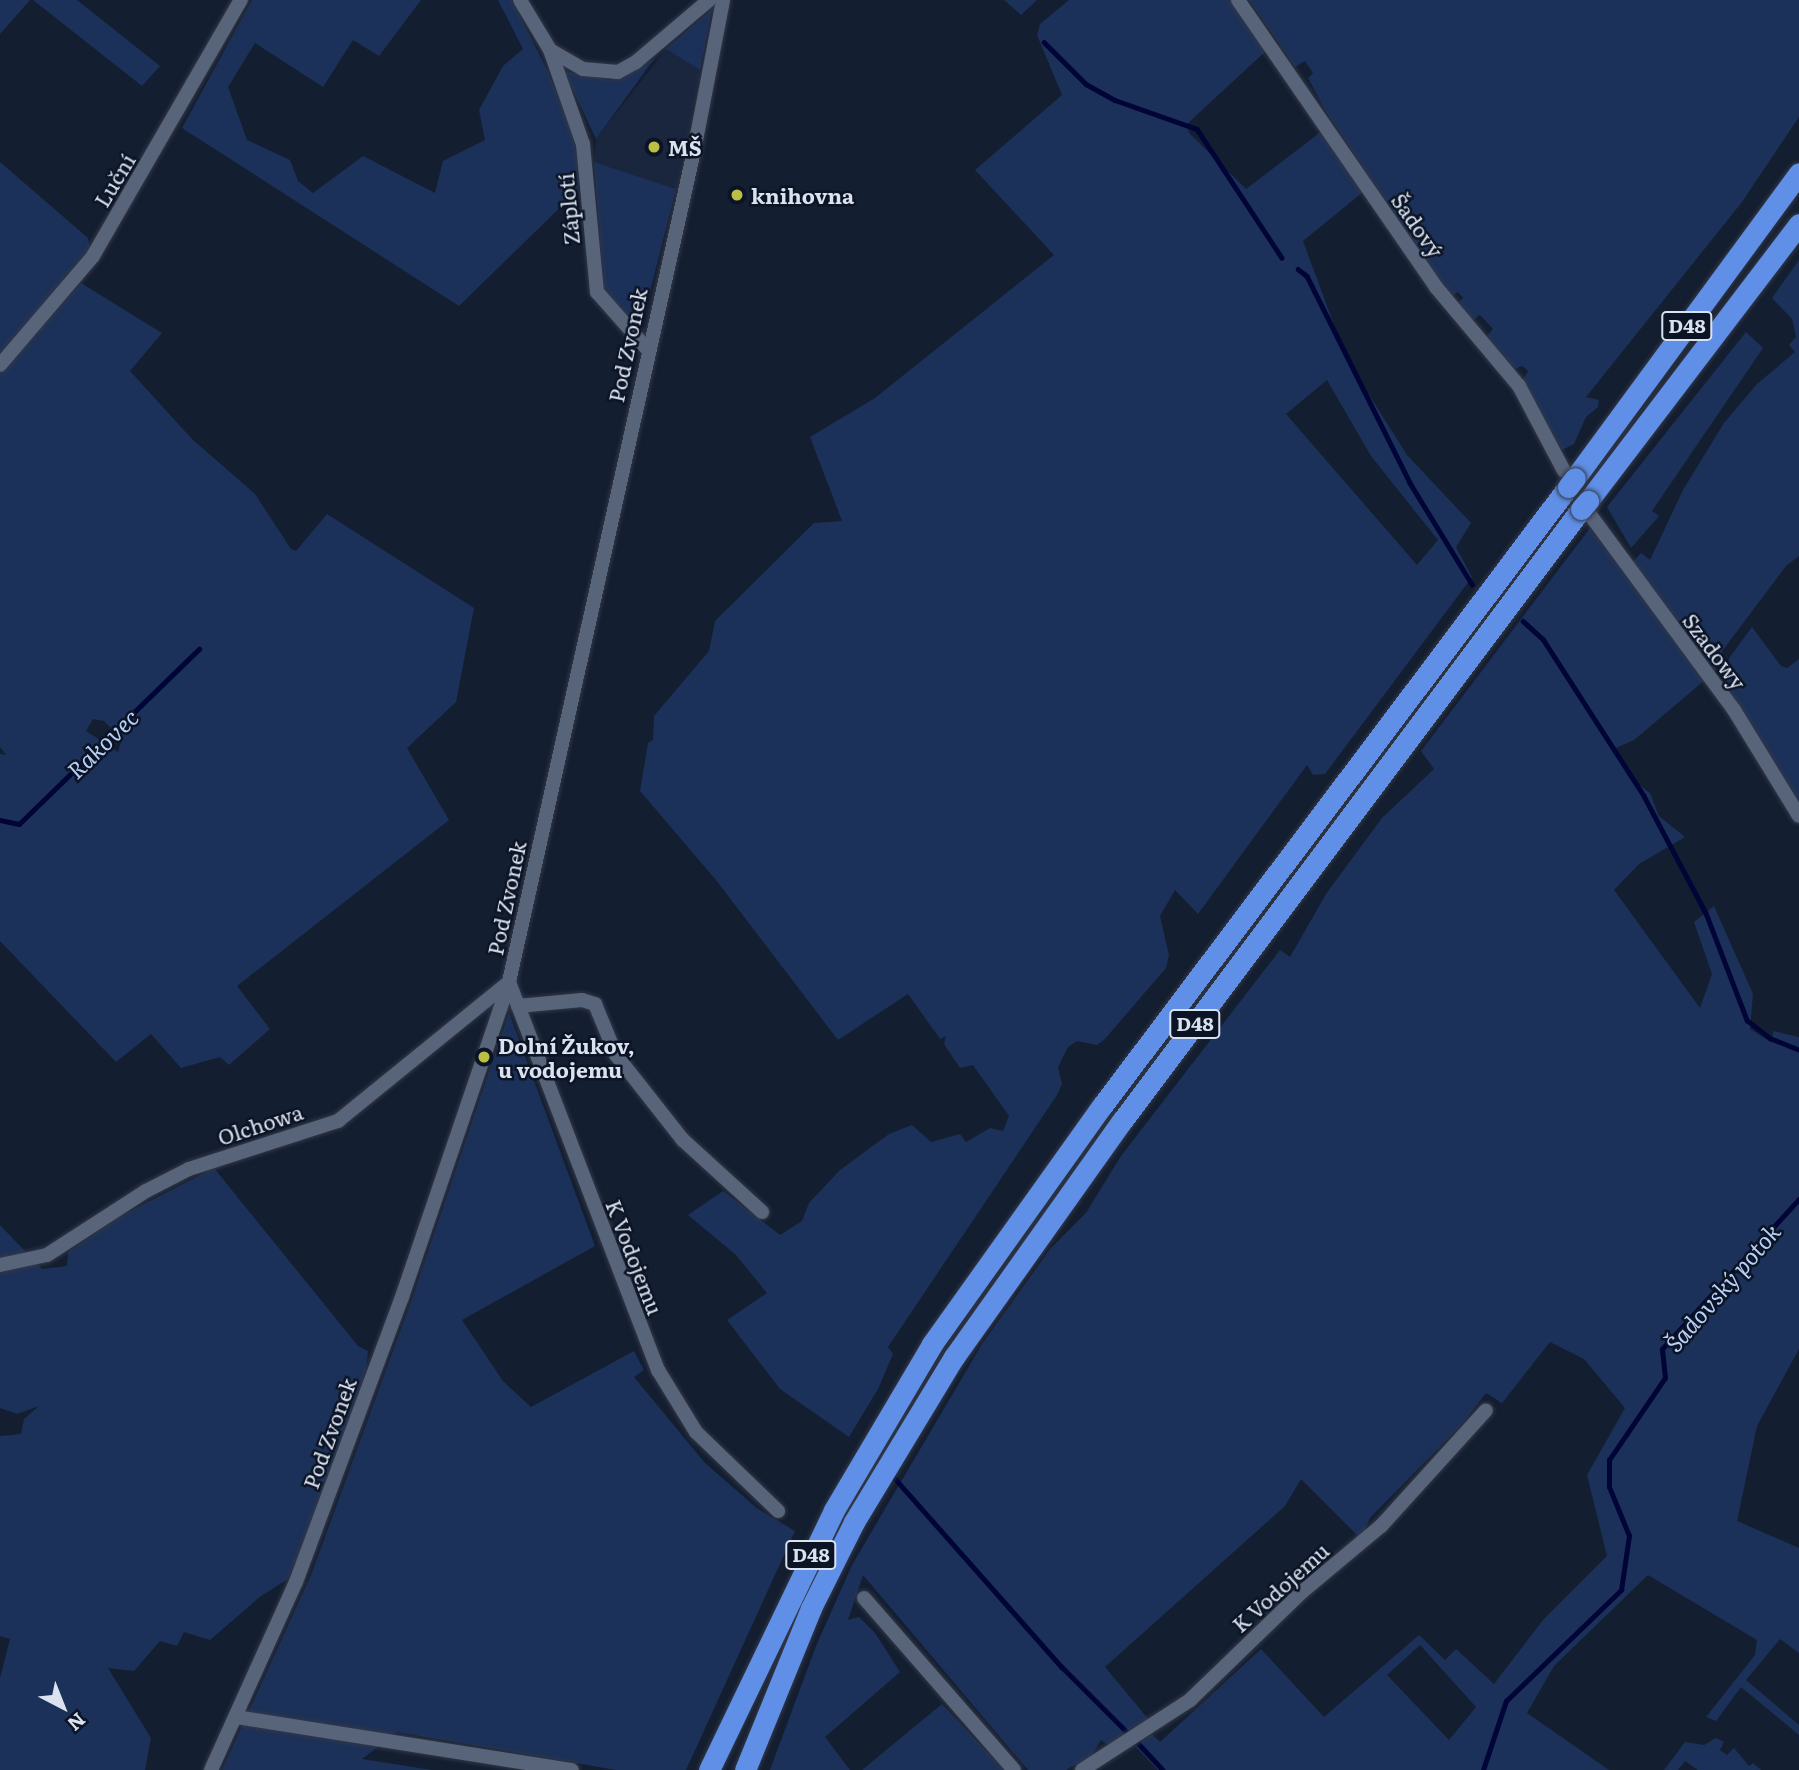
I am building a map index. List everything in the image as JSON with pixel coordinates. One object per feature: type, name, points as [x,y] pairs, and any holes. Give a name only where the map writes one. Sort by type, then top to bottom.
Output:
[{"type":"highway","name":"D48","points":[[719,1770],[749,1688],[834,1510],[940,1332],[1102,1106],[1799,173]]},
{"type":"highway","name":"D48","points":[[745,1770],[811,1608],[855,1522],[954,1357],[1114,1132],[1587,509],[1799,224]]},
{"type":"highway","points":[[709,1770],[749,1688]]},
{"type":"street","name":"Luční","points":[[0,365],[93,256],[241,0]]},
{"type":"street","name":"Záplotí","points":[[520,0],[550,50],[583,144],[597,292],[649,351]]},
{"type":"street","name":"Záplotí","points":[[550,50],[583,69],[618,72],[636,62],[709,0]]},
{"type":"street","name":"Pod Zvonek","points":[[211,1770],[306,1556],[402,1297],[509,982],[649,351],[723,0]]},
{"type":"street","name":"Šadový","points":[[1238,0],[1436,287],[1519,386],[1569,478]]},
{"type":"street","name":"Szadowy","points":[[1587,509],[1734,710],[1799,816]]},
{"type":"street","name":"K Vodojemu","points":[[509,982],[658,1370],[696,1432],[778,1511]]},
{"type":"street","name":"Olchowa","points":[[0,1265],[47,1255],[146,1191],[189,1169],[338,1121],[509,982]]},
{"type":"street","points":[[518,1006],[582,1000],[594,1004],[616,1055],[683,1140],[762,1212]]},
{"type":"street","name":"K Vodojemu","points":[[1082,1770],[1190,1700],[1302,1592],[1381,1526],[1486,1410]]},
{"type":"street","points":[[864,1598],[1014,1770]]},
{"type":"street","points":[[236,1717],[572,1770]]},
{"type":"shaded area","points":[[0,0],[30,0],[0,34]]},
{"type":"shaded area","points":[[33,0],[77,0],[160,66],[142,86]]},
{"type":"shaded area","points":[[252,0],[421,0],[379,56],[353,40],[323,87],[255,43],[228,87],[247,140],[290,160],[298,181],[313,193],[363,156],[435,193],[443,161],[485,140],[479,110],[503,66],[523,49],[498,0],[512,0],[550,76],[572,131],[581,175],[576,192],[459,306],[182,128]]},
{"type":"shaded area","points":[[1004,0],[1037,0],[1021,15]]},
{"type":"shaded area","points":[[1069,0],[1232,0],[1268,49],[1187,124],[1189,133],[1246,189],[1322,131],[1363,192],[1303,241],[1347,360],[1407,455],[1471,523],[1456,547],[1472,577],[1325,774],[1313,775],[1307,765],[1198,914],[1175,890],[1160,916],[1169,955],[1166,968],[1104,1040],[1097,1045],[1077,1041],[1068,1047],[1058,1067],[1062,1084],[1057,1095],[888,1347],[893,1354],[878,1389],[849,1437],[780,1389],[727,1320],[767,1293],[735,1254],[688,1215],[723,1191],[780,1235],[802,1221],[809,1203],[840,1170],[889,1134],[912,1125],[931,1142],[960,1134],[966,1142],[990,1128],[1003,1131],[1009,1116],[973,1065],[960,1068],[944,1044],[946,1036],[940,1039],[908,994],[838,1040],[716,880],[640,791],[648,743],[653,740],[654,716],[709,651],[715,621],[814,523],[842,521],[810,437],[875,398],[1054,255],[975,170],[1062,95],[1037,35],[1040,24]],"holes":[[[1327,380],[1371,456],[1438,540],[1417,565],[1286,414]]]},
{"type":"shaded area","points":[[1249,0],[1799,0],[1799,117],[1742,202],[1586,397],[1599,400],[1598,407],[1586,417],[1574,444],[1562,450],[1523,380],[1528,371],[1522,366],[1512,370],[1485,338],[1493,329],[1480,315],[1471,322],[1456,305],[1463,298],[1458,292],[1450,297],[1325,110],[1308,78],[1313,73],[1305,61],[1295,67]]},
{"type":"shaded area","points":[[712,9],[700,70],[666,49]]},
{"type":"shaded area","points":[[666,49],[700,70],[676,189],[594,162],[596,139]]},
{"type":"shaded area","points":[[654,59],[596,139],[564,71],[611,80]]},
{"type":"shaded area","points":[[0,162],[88,238],[90,248],[0,355]]},
{"type":"shaded area","points":[[594,162],[676,189],[640,331],[604,291]]},
{"type":"shaded area","points":[[1799,260],[1799,556],[1786,566],[1723,650],[1713,674],[1632,563],[1641,553],[1650,560],[1683,490],[1724,423],[1757,384],[1795,352],[1789,345],[1796,337],[1792,319],[1772,298]]},
{"type":"shaded area","points":[[81,283],[162,333],[130,371],[192,439],[255,494],[291,549],[296,551],[327,514],[474,608],[456,702],[407,748],[449,820],[237,986],[270,1029],[229,1065],[220,1057],[181,1068],[151,1034],[116,1062],[0,941],[0,754],[6,755],[0,747],[0,374]],"holes":[[[93,719],[104,721],[122,739],[118,752],[86,731]]]},
{"type":"shaded area","points":[[1746,332],[1763,348],[1652,511],[1659,516],[1631,548],[1607,507]]},
{"type":"shaded area","points":[[1590,528],[1705,680],[1634,740],[1616,748],[1628,776],[1650,793],[1659,816],[1685,837],[1639,864],[1614,890],[1700,1008],[1712,974],[1694,922],[1714,906],[1753,994],[1750,1029],[1772,1043],[1773,1031],[1799,1037],[1799,1349],[1757,1426],[1737,1521],[1799,1548],[1799,1653],[1780,1639],[1746,1680],[1799,1725],[1799,1735],[1741,1687],[1716,1721],[1706,1717],[1755,1655],[1757,1640],[1648,1575],[1554,1666],[1527,1713],[1609,1770],[1158,1770],[1135,1746],[1152,1734],[1160,1742],[1261,1649],[1324,1717],[1419,1635],[1445,1660],[1456,1649],[1494,1684],[1543,1620],[1607,1556],[1587,1475],[1625,1408],[1584,1359],[1550,1342],[1502,1403],[1486,1393],[1462,1424],[1370,1518],[1361,1539],[1301,1479],[1285,1506],[1105,1667],[1150,1721],[1110,1746],[1101,1740],[1092,1755],[1066,1770],[1028,1770],[863,1575],[848,1620],[859,1617],[875,1633],[900,1672],[825,1737],[850,1770],[770,1770],[816,1646],[852,1565],[982,1344],[1050,1249],[1086,1213],[1121,1156],[1280,950],[1290,957],[1326,894],[1382,818],[1434,769],[1421,751]],"holes":[[[1420,1645],[1476,1707],[1449,1740],[1387,1675]]]},
{"type":"shaded area","points":[[1752,627],[1781,666],[1787,668],[1799,659],[1799,804],[1721,683],[1730,657]]},
{"type":"shaded area","points":[[509,1013],[595,1246],[462,1320],[503,1381],[531,1407],[634,1351],[644,1370],[634,1377],[705,1463],[758,1509],[795,1531],[686,1770],[616,1770],[397,1732],[362,1759],[432,1770],[222,1770],[311,1575],[412,1299]]},
{"type":"shaded area","points":[[214,1168],[358,1346],[368,1351],[366,1371],[323,1503],[288,1579],[261,1596],[210,1640],[184,1632],[177,1646],[160,1641],[134,1671],[108,1668],[151,1738],[145,1770],[0,1770],[0,1678],[10,1639],[0,1636],[0,1436],[21,1434],[24,1419],[39,1406],[17,1414],[0,1408],[0,1225],[42,1269],[67,1266],[68,1252],[121,1216]]},
{"type":"shaded area","points":[[942,1704],[1004,1770],[862,1770]]},
{"type":"shaded area","points":[[1716,1738],[1724,1742],[1720,1750],[1727,1755],[1734,1748],[1749,1766],[1753,1763],[1761,1770],[1698,1770],[1685,1761],[1678,1770],[1664,1770],[1685,1742],[1704,1745]]},
{"type":"waterway","points":[[1044,42],[1086,84],[1115,100],[1197,129],[1282,258]]},
{"type":"waterway","points":[[1298,269],[1307,276],[1410,483],[1472,584]]},
{"type":"waterway","points":[[1523,621],[1543,639],[1644,796],[1706,913],[1747,1020],[1770,1038],[1799,1050]]},
{"type":"waterway","name":"Rakovec","points":[[0,820],[19,824],[199,649]]},
{"type":"waterway","name":"Šadovský potok","points":[[1483,1770],[1506,1701],[1621,1590],[1629,1536],[1609,1487],[1609,1460],[1665,1378],[1662,1349],[1799,1199]]},
{"type":"waterway","points":[[891,1474],[1062,1667],[1129,1734]]},
{"type":"waterway","points":[[1138,1743],[1163,1770]]},
{"type":"place","name":"MŠ","points":[[654,147]]},
{"type":"place","name":"knihovna","points":[[737,195]]},
{"type":"place","name":"Dolní Žukov, u vodojemu","points":[[484,1057]]}]
